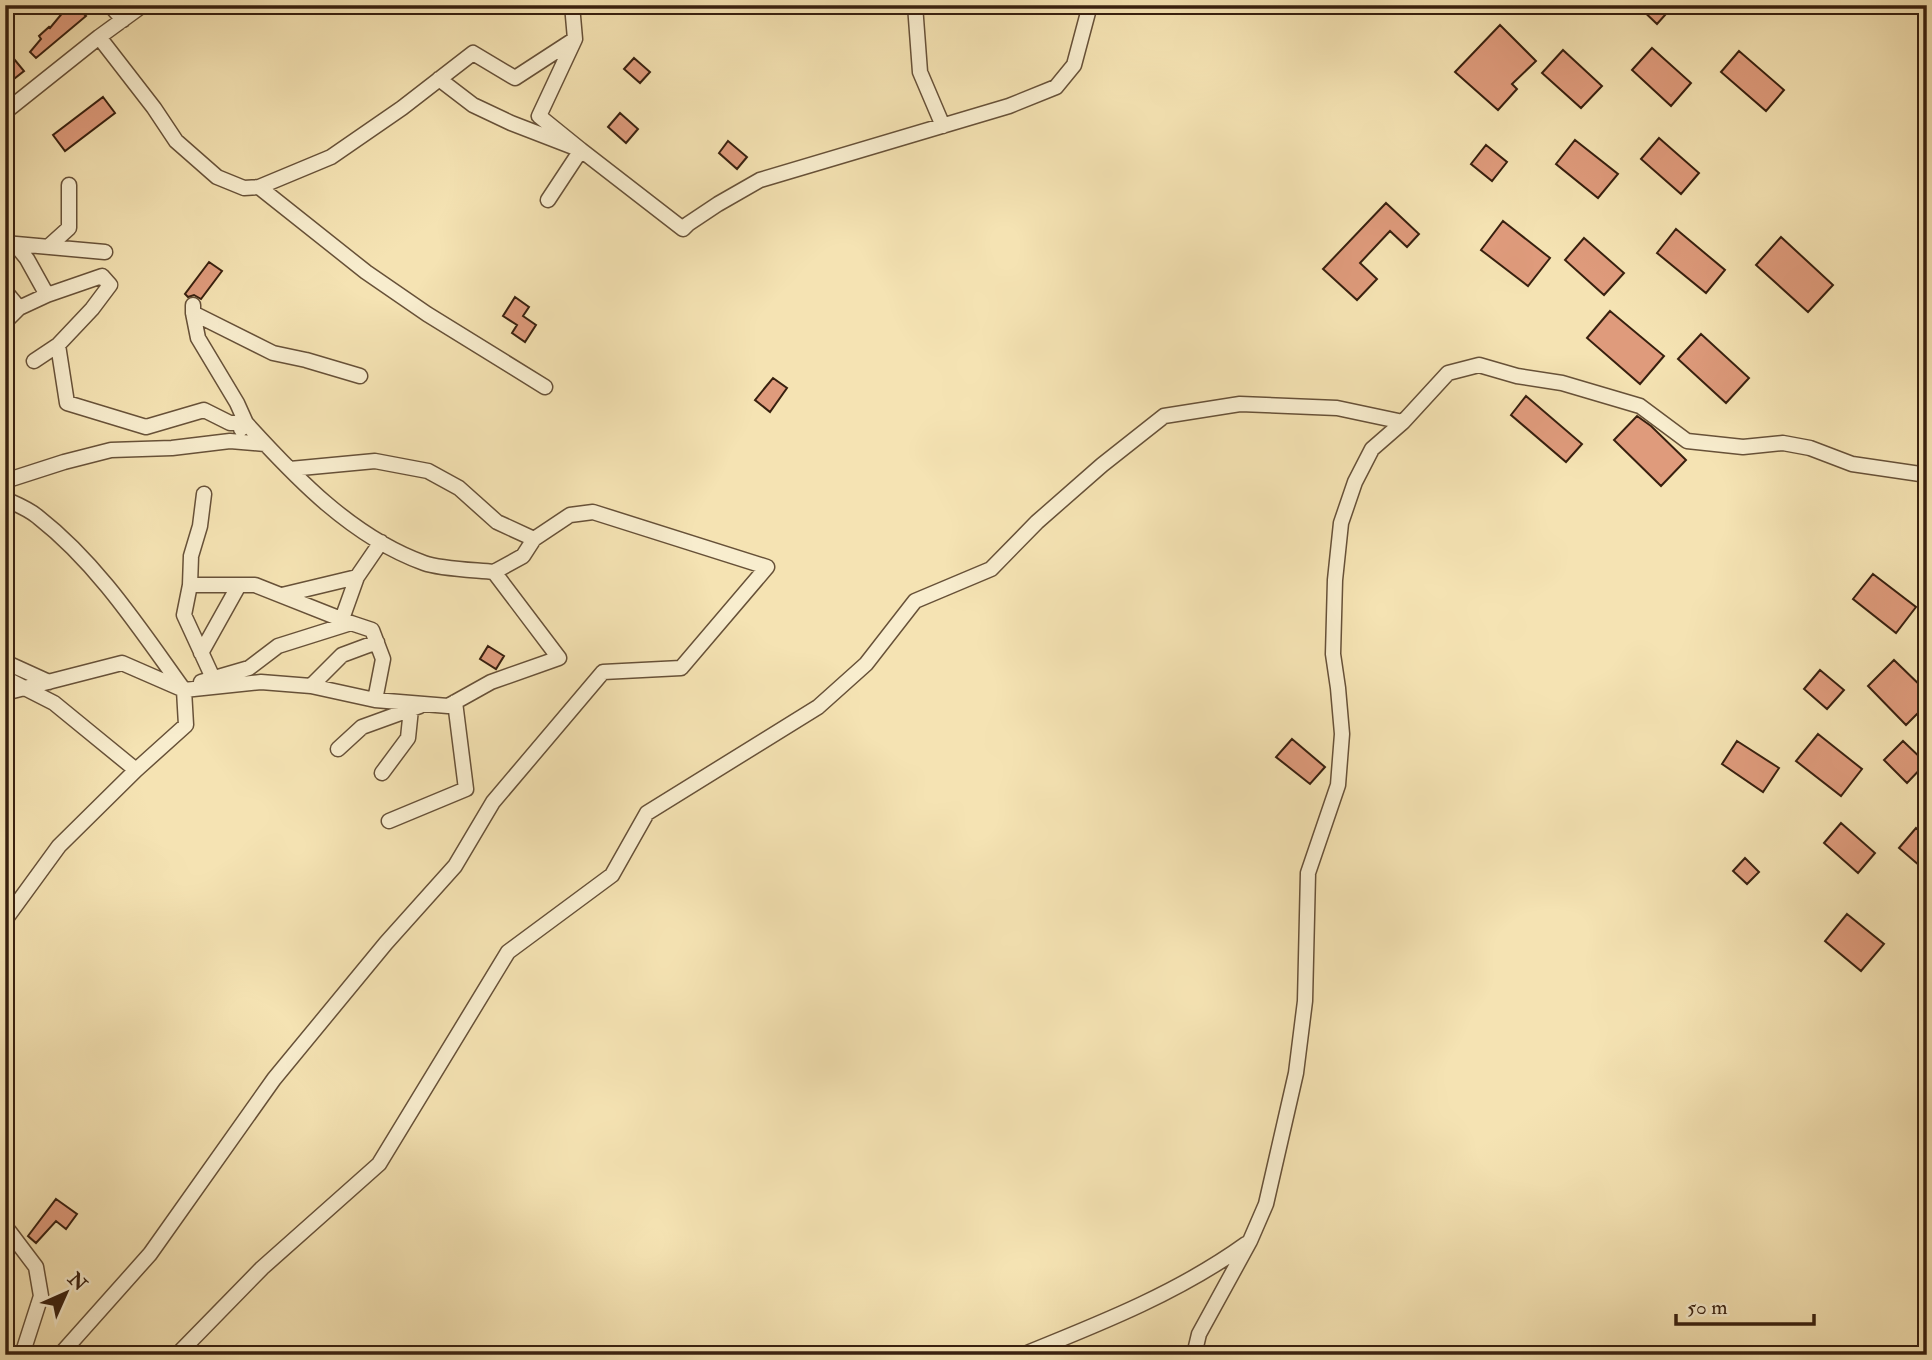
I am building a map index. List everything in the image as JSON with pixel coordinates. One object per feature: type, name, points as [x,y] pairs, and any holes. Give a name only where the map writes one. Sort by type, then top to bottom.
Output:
[{"type":"street","points":[[110,5],[123,20]]},
{"type":"street","points":[[5,111],[143,5]]},
{"type":"street","points":[[572,5],[575,38],[539,116],[683,229],[718,204],[760,180],[943,127],[1009,106],[1056,87],[1074,65],[1090,5]]},
{"type":"street","points":[[915,5],[920,72],[943,127]]},
{"type":"street","points":[[99,37],[176,141],[217,177],[244,188],[259,187],[331,156],[402,108],[473,53],[515,78],[575,38]]},
{"type":"street","points":[[439,79],[473,105],[581,150]]},
{"type":"street","points":[[548,200],[581,150]]},
{"type":"street","points":[[48,247],[69,228],[69,185]]},
{"type":"street","points":[[259,187],[376,279],[545,387]]},
{"type":"street","points":[[10,244],[105,252]]},
{"type":"street","points":[[10,244],[27,259],[47,295]]},
{"type":"street","points":[[5,321],[19,308],[47,295],[103,276],[110,285],[92,309],[58,345],[34,361]]},
{"type":"street","points":[[5,292],[19,308]]},
{"type":"street","points":[[60,1355],[150,1254],[274,1079],[455,866],[494,802],[603,672],[681,668],[767,567],[593,512],[570,514],[534,539],[523,556],[494,572],[426,564],[380,542],[329,507],[265,444],[246,423],[198,338],[193,309],[273,353],[360,376]]},
{"type":"street","points":[[58,345],[68,403],[146,427],[204,410],[230,423],[246,423]]},
{"type":"street","points":[[1194,1355],[1199,1334],[1250,1241],[1266,1204],[1296,1073],[1305,1001],[1308,873],[1338,785],[1342,734],[1333,654],[1335,580],[1341,523],[1355,482],[1372,449],[1403,422],[1448,373],[1479,365],[1517,376],[1562,383],[1640,406],[1687,441],[1743,447],[1783,443],[1810,448],[1852,464],[1927,475]]},
{"type":"street","points":[[177,1355],[262,1268],[379,1164],[508,952],[612,875],[647,813],[818,707],[866,664],[915,601],[991,569],[1037,522],[1102,465],[1164,416],[1240,404],[1337,408],[1403,422]]},
{"type":"street","points":[[230,441],[246,423]]},
{"type":"street","points":[[5,481],[111,450],[172,448],[230,441],[265,444]]},
{"type":"street","points":[[290,469],[375,461],[428,471],[459,488],[497,523],[534,539]]},
{"type":"street","points":[[204,494],[200,526],[191,556],[190,586],[184,615],[213,678]]},
{"type":"street","points":[[5,499],[37,515],[77,552],[119,599],[184,690],[186,725],[59,846],[5,919]]},
{"type":"street","points":[[346,621],[357,577],[380,542]]},
{"type":"street","points":[[5,693],[122,663],[184,690],[261,682],[310,686],[418,706],[447,706],[491,682],[559,658],[494,572]]},
{"type":"street","points":[[282,596],[357,577]]},
{"type":"street","points":[[201,653],[239,585]]},
{"type":"street","points":[[190,586],[255,585],[372,630],[383,659],[375,700]]},
{"type":"street","points":[[184,690],[249,668],[278,646],[346,621]]},
{"type":"street","points":[[310,686],[342,655],[377,642]]},
{"type":"street","points":[[5,662],[48,682]]},
{"type":"street","points":[[5,678],[54,703],[136,770]]},
{"type":"street","points":[[388,821],[466,789],[455,702]]},
{"type":"street","points":[[338,749],[362,727],[418,706]]},
{"type":"street","points":[[382,773],[408,738],[418,706]]},
{"type":"street","points":[[5,1226],[36,1266],[41,1296],[22,1355]]},
{"type":"street","points":[[1022,1355],[1157,1297],[1222,1261],[1250,1241]]},
{"type":"building","points":[[69,5],[74,5],[86,16],[36,58],[30,52],[41,39],[39,36],[50,28]]},
{"type":"building","points":[[1637,5],[1674,5],[1657,24]]},
{"type":"building","points":[[1500,25],[1536,61],[1512,84],[1517,89],[1498,110],[1455,72]]},
{"type":"building","points":[[5,48],[24,71],[5,86]]},
{"type":"building","points":[[1652,48],[1691,83],[1671,106],[1632,70]]},
{"type":"building","points":[[1563,50],[1602,86],[1581,108],[1542,73]]},
{"type":"building","points":[[1739,51],[1784,90],[1766,111],[1721,72]]},
{"type":"building","points":[[634,58],[650,72],[640,83],[624,69]]},
{"type":"building","points":[[103,97],[115,113],[65,151],[53,135]]},
{"type":"building","points":[[620,113],[638,129],[626,143],[608,127]]},
{"type":"building","points":[[1659,138],[1699,173],[1681,194],[1641,159]]},
{"type":"building","points":[[1575,140],[1618,174],[1598,198],[1556,164]]},
{"type":"building","points":[[728,141],[747,157],[737,169],[719,153]]},
{"type":"building","points":[[1486,145],[1507,162],[1492,181],[1471,164]]},
{"type":"building","points":[[1386,203],[1419,234],[1407,247],[1390,231],[1360,263],[1377,279],[1357,300],[1323,269]]},
{"type":"building","points":[[1503,221],[1550,258],[1528,286],[1481,250]]},
{"type":"building","points":[[1676,229],[1725,270],[1706,293],[1657,253]]},
{"type":"building","points":[[1781,237],[1833,285],[1808,312],[1756,265]]},
{"type":"building","points":[[1584,238],[1624,273],[1604,295],[1565,260]]},
{"type":"building","points":[[209,262],[222,271],[201,299],[194,295],[188,297],[185,294]]},
{"type":"building","points":[[515,297],[529,307],[523,316],[536,325],[525,342],[512,333],[517,325],[503,316]]},
{"type":"building","points":[[1610,311],[1664,356],[1640,384],[1587,338]]},
{"type":"building","points":[[1701,334],[1749,378],[1726,403],[1678,359]]},
{"type":"building","points":[[773,378],[787,388],[770,412],[755,400]]},
{"type":"building","points":[[1526,396],[1582,444],[1566,462],[1511,415]]},
{"type":"building","points":[[1637,416],[1686,460],[1661,486],[1614,440]]},
{"type":"building","points":[[1873,574],[1916,607],[1896,633],[1853,599]]},
{"type":"building","points":[[488,646],[504,656],[496,669],[480,659]]},
{"type":"building","points":[[1894,660],[1927,692],[1927,704],[1906,725],[1868,686]]},
{"type":"building","points":[[1820,670],[1844,690],[1827,709],[1804,689]]},
{"type":"building","points":[[1818,734],[1862,769],[1841,796],[1796,761]]},
{"type":"building","points":[[1292,739],[1325,767],[1310,784],[1276,757]]},
{"type":"building","points":[[1737,741],[1779,768],[1763,792],[1722,764]]},
{"type":"building","points":[[1903,741],[1926,763],[1907,783],[1884,760]]},
{"type":"building","points":[[1841,823],[1875,853],[1858,873],[1824,843]]},
{"type":"building","points":[[1916,828],[1927,838],[1927,872],[1899,848]]},
{"type":"building","points":[[1745,858],[1759,872],[1747,884],[1733,871]]},
{"type":"building","points":[[1847,914],[1884,944],[1861,971],[1825,941]]},
{"type":"building","points":[[56,1199],[77,1214],[66,1229],[56,1221],[36,1243],[28,1236]]}]
